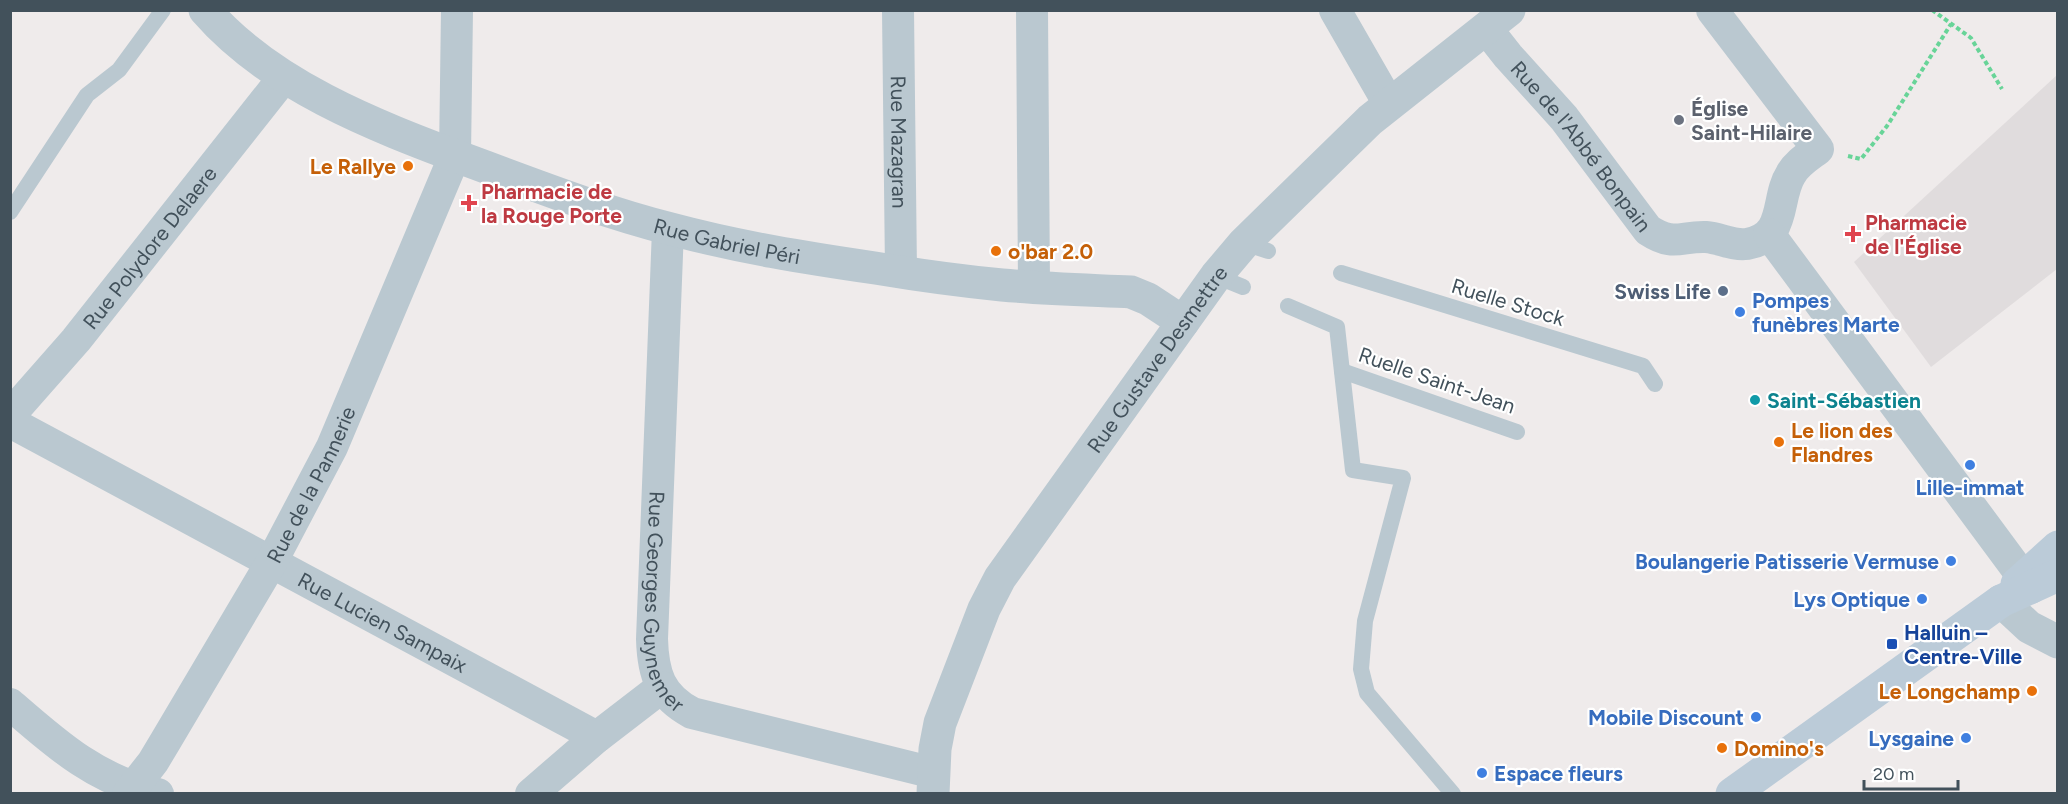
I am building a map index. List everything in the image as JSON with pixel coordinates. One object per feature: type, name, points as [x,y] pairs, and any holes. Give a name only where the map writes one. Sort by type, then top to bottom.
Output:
[{"type":"main road","points":[[1732,794],[2001,601],[2037,580],[2058,547]]},
{"type":"street","name":"Rue Gabriel Péri","points":[[205,10],[231,38],[284,77],[332,102],[413,139],[598,208],[668,229],[769,252],[974,282],[1131,292],[1148,299],[1183,322]]},
{"type":"street","points":[[455,155],[458,10]]},
{"type":"street","name":"Rue Mazagran","points":[[898,10],[901,272]]},
{"type":"street","points":[[1032,10],[1034,287]]},
{"type":"street","points":[[1335,10],[1389,104]]},
{"type":"street","points":[[1712,10],[1818,148],[1796,166],[1789,176],[1780,214],[1769,234],[1898,410],[2037,580]]},
{"type":"street","name":"Rue Gustave Desmettre","points":[[934,783],[935,749],[940,723],[984,609],[1000,578],[1183,322],[1230,281],[1256,247],[1353,136],[1389,104],[1497,19]]},
{"type":"street","name":"Rue de l'Abbé Bonpain","points":[[1497,19],[1508,56],[1564,118],[1648,230],[1669,240],[1680,241],[1704,237],[1732,244],[1746,244],[1769,234]]},
{"type":"street","name":"Rue Polydore Delaere","points":[[10,415],[76,340],[284,77]]},
{"type":"street","name":"Rue de la Pannerie","points":[[140,791],[165,742],[271,563],[332,447],[455,155]]},
{"type":"street","name":"Rue Georges Guynemer","points":[[668,229],[652,639],[654,664],[662,687],[674,702],[692,713],[934,783]]},
{"type":"street","name":"Rue Lucien Sampaix","points":[[10,422],[597,737]]},
{"type":"street","points":[[2001,601],[2029,627],[2058,642]]},
{"type":"street","points":[[531,794],[597,737],[662,687]]},
{"type":"street","points":[[10,704],[76,758],[104,775],[140,791]]},
{"type":"lane","points":[[10,212],[87,95],[119,70],[163,10]]},
{"type":"lane","name":"Ruelle Stock","points":[[1341,273],[1643,366],[1655,384]]},
{"type":"lane","name":"Ruelle Saint-Jean","points":[[1288,306],[1337,327],[1353,470],[1403,478],[1365,621],[1360,669],[1367,693],[1452,794]]},
{"type":"lane","name":"Ruelle Saint-Jean","points":[[1342,370],[1517,432]]},
{"type":"path","points":[[1932,10],[1971,38],[2002,89]]},
{"type":"path","points":[[1818,148],[1861,159],[1887,126],[1951,24]]},
{"type":"shaded area","points":[[2057,75],[2057,269],[1931,367],[1854,262]]},
{"type":"place","name":"Église Saint-Hilaire","points":[[1679,120]]},
{"type":"place","name":"Le Rallye","points":[[408,166]]},
{"type":"place","name":"Pharmacie de la Rouge Porte","points":[[469,203]]},
{"type":"place","name":"Pharmacie de l'Église","points":[[1853,234]]},
{"type":"place","name":"o'bar 2.0","points":[[996,251]]},
{"type":"place","name":"Swiss Life","points":[[1723,291]]},
{"type":"place","name":"Pompes funèbres Marte","points":[[1740,312]]},
{"type":"place","name":"Saint-Sébastien","points":[[1755,400]]},
{"type":"place","name":"Le lion des Flandres","points":[[1779,442]]},
{"type":"place","name":"Lille-immat","points":[[1970,465]]},
{"type":"place","name":"Boulangerie Patisserie Vermuse","points":[[1951,561]]},
{"type":"place","name":"Lys Optique","points":[[1922,599]]},
{"type":"place","name":"Halluin – Centre-Ville","points":[[1892,644]]},
{"type":"place","name":"Le Longchamp","points":[[2032,691]]},
{"type":"place","name":"Mobile Discount","points":[[1756,717]]},
{"type":"place","name":"Lysgaine","points":[[1966,738]]},
{"type":"place","name":"Domino's","points":[[1722,748]]},
{"type":"place","name":"Espace fleurs","points":[[1482,773]]}]
